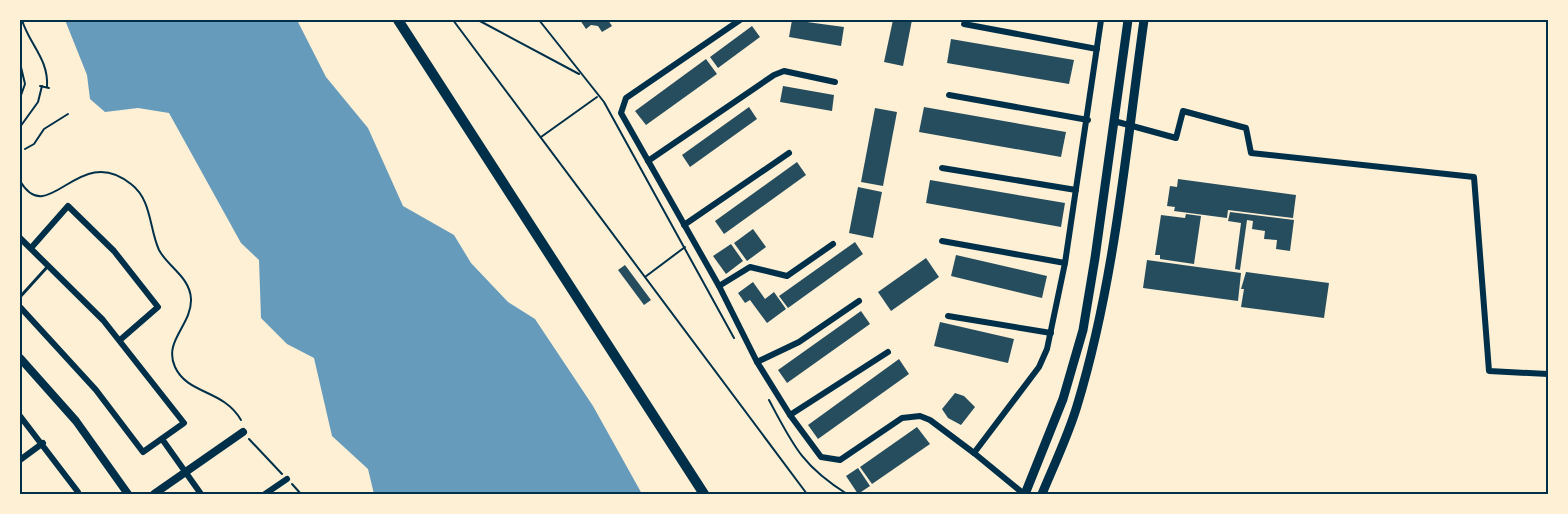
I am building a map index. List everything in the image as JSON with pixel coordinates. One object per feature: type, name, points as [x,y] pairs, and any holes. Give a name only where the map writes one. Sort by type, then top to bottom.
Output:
[{"type":"main road","points":[[398,20],[704,495]]},
{"type":"main road","points":[[1024,495],[1063,399],[1083,330],[1128,20]]},
{"type":"main road","points":[[1042,495],[1077,407],[1097,332],[1144,20]]},
{"type":"street","points":[[740,20],[626,98],[621,113],[719,286],[758,362],[790,415],[818,454],[830,461],[845,458],[903,418],[914,416],[930,420],[1024,495]]},
{"type":"street","points":[[974,453],[1039,367],[1047,349],[1065,263],[1101,20]]},
{"type":"street","points":[[963,24],[1097,49]]},
{"type":"street","points":[[648,161],[774,75],[784,71],[835,82]]},
{"type":"street","points":[[949,95],[1088,120]]},
{"type":"street","points":[[1114,122],[1176,138],[1183,111],[1246,128],[1251,153],[1474,177],[1489,372],[1548,374]]},
{"type":"street","points":[[684,225],[789,153]]},
{"type":"street","points":[[942,168],[1076,190]]},
{"type":"street","points":[[31,248],[69,206],[114,251],[158,307],[120,340]]},
{"type":"street","points":[[20,238],[50,265],[120,340],[184,423],[143,452],[96,390],[20,307]]},
{"type":"street","points":[[942,241],[1065,263]]},
{"type":"street","points":[[719,286],[750,267],[787,276],[833,244]]},
{"type":"street","points":[[758,362],[799,342],[859,301]]},
{"type":"street","points":[[948,316],[1051,333]]},
{"type":"street","points":[[790,415],[888,352]]},
{"type":"street","points":[[20,358],[75,421],[128,495]]},
{"type":"street","points":[[20,416],[43,443],[78,495]]},
{"type":"street","points":[[154,495],[243,432]]},
{"type":"street","points":[[162,439],[201,495]]},
{"type":"street","points":[[20,460],[43,443]]},
{"type":"street","points":[[265,495],[287,479]]},
{"type":"lane","points":[[20,297],[50,265]]},
{"type":"path","points":[[20,127],[38,102],[41,86],[48,87],[45,63],[25,31],[22,20]]},
{"type":"path","points":[[453,20],[807,495]]},
{"type":"path","points":[[478,20],[581,76]]},
{"type":"path","points":[[539,20],[581,76],[604,102],[662,213],[671,221],[712,301],[738,344]]},
{"type":"path","points":[[20,63],[25,84],[20,98]]},
{"type":"path","points":[[541,137],[598,96]]},
{"type":"path","points":[[25,149],[34,144],[44,129],[68,114]]},
{"type":"path","points":[[20,181],[25,190],[41,197],[52,195],[75,177],[89,172],[104,171],[134,186],[148,207],[159,249],[172,268],[180,274],[190,293],[190,310],[174,339],[172,359],[176,369],[190,385],[231,404],[241,420]]},
{"type":"path","points":[[645,277],[685,247]]},
{"type":"path","points":[[768,398],[777,418],[799,454],[811,468],[846,495]]},
{"type":"path","points":[[243,432],[301,495]]},
{"type":"water","points":[[65,20],[297,20],[326,77],[368,128],[403,206],[454,235],[471,263],[508,302],[535,319],[593,406],[642,494],[374,494],[368,469],[332,436],[314,358],[287,344],[261,318],[259,260],[241,243],[169,113],[138,108],[105,112],[90,99],[87,75]]},
{"type":"building","points":[[580,20],[608,20],[612,26],[602,32],[598,26],[591,25],[586,29]]},
{"type":"building","points":[[792,20],[844,27],[841,46],[789,37]]},
{"type":"building","points":[[893,20],[912,20],[903,66],[884,62]]},
{"type":"building","points":[[752,26],[760,37],[718,68],[710,57]]},
{"type":"building","points":[[951,39],[1074,60],[1069,84],[947,63]]},
{"type":"building","points":[[706,59],[717,74],[646,125],[635,111]]},
{"type":"building","points":[[783,86],[834,95],[832,111],[780,102]]},
{"type":"building","points":[[749,107],[757,119],[690,167],[682,155]]},
{"type":"building","points":[[924,107],[1066,132],[1061,157],[919,132]]},
{"type":"building","points":[[875,108],[897,112],[883,186],[861,182]]},
{"type":"building","points":[[797,162],[806,175],[724,234],[715,221]]},
{"type":"building","points":[[1178,179],[1296,195],[1293,218],[1228,210],[1227,218],[1174,211],[1175,207],[1167,206],[1170,186],[1177,187]]},
{"type":"building","points":[[930,180],[1065,203],[1061,227],[926,203]]},
{"type":"building","points":[[858,187],[882,192],[873,238],[849,233]]},
{"type":"building","points":[[1230,212],[1294,220],[1290,251],[1276,249],[1277,240],[1264,239],[1265,231],[1252,229],[1253,221],[1247,220],[1240,270],[1235,269],[1241,223],[1228,221]]},
{"type":"building","points":[[1186,214],[1201,216],[1194,264],[1160,259],[1160,255],[1155,255],[1161,215],[1185,218]]},
{"type":"building","points":[[753,229],[766,247],[747,261],[734,243]]},
{"type":"building","points":[[855,242],[863,254],[788,308],[779,296]]},
{"type":"building","points":[[731,244],[743,261],[726,274],[713,256]]},
{"type":"building","points":[[956,255],[1047,276],[1042,298],[951,276]]},
{"type":"building","points":[[926,258],[939,277],[891,311],[878,292]]},
{"type":"building","points":[[1147,260],[1241,273],[1238,301],[1143,288]]},
{"type":"building","points":[[625,265],[651,300],[644,305],[618,270]]},
{"type":"building","points":[[1246,272],[1329,283],[1324,318],[1241,307],[1244,289],[1241,289]]},
{"type":"building","points":[[753,282],[765,299],[774,292],[786,309],[767,323],[750,300],[745,303],[738,293]]},
{"type":"building","points":[[861,311],[870,324],[787,383],[778,370]]},
{"type":"building","points":[[940,322],[1014,339],[1008,363],[934,346]]},
{"type":"building","points":[[899,359],[909,374],[818,439],[808,425]]},
{"type":"building","points":[[955,393],[964,396],[975,407],[961,425],[948,418],[942,409]]},
{"type":"building","points":[[917,427],[930,444],[872,484],[860,467]]},
{"type":"building","points":[[858,468],[870,486],[858,494],[846,476]]}]
